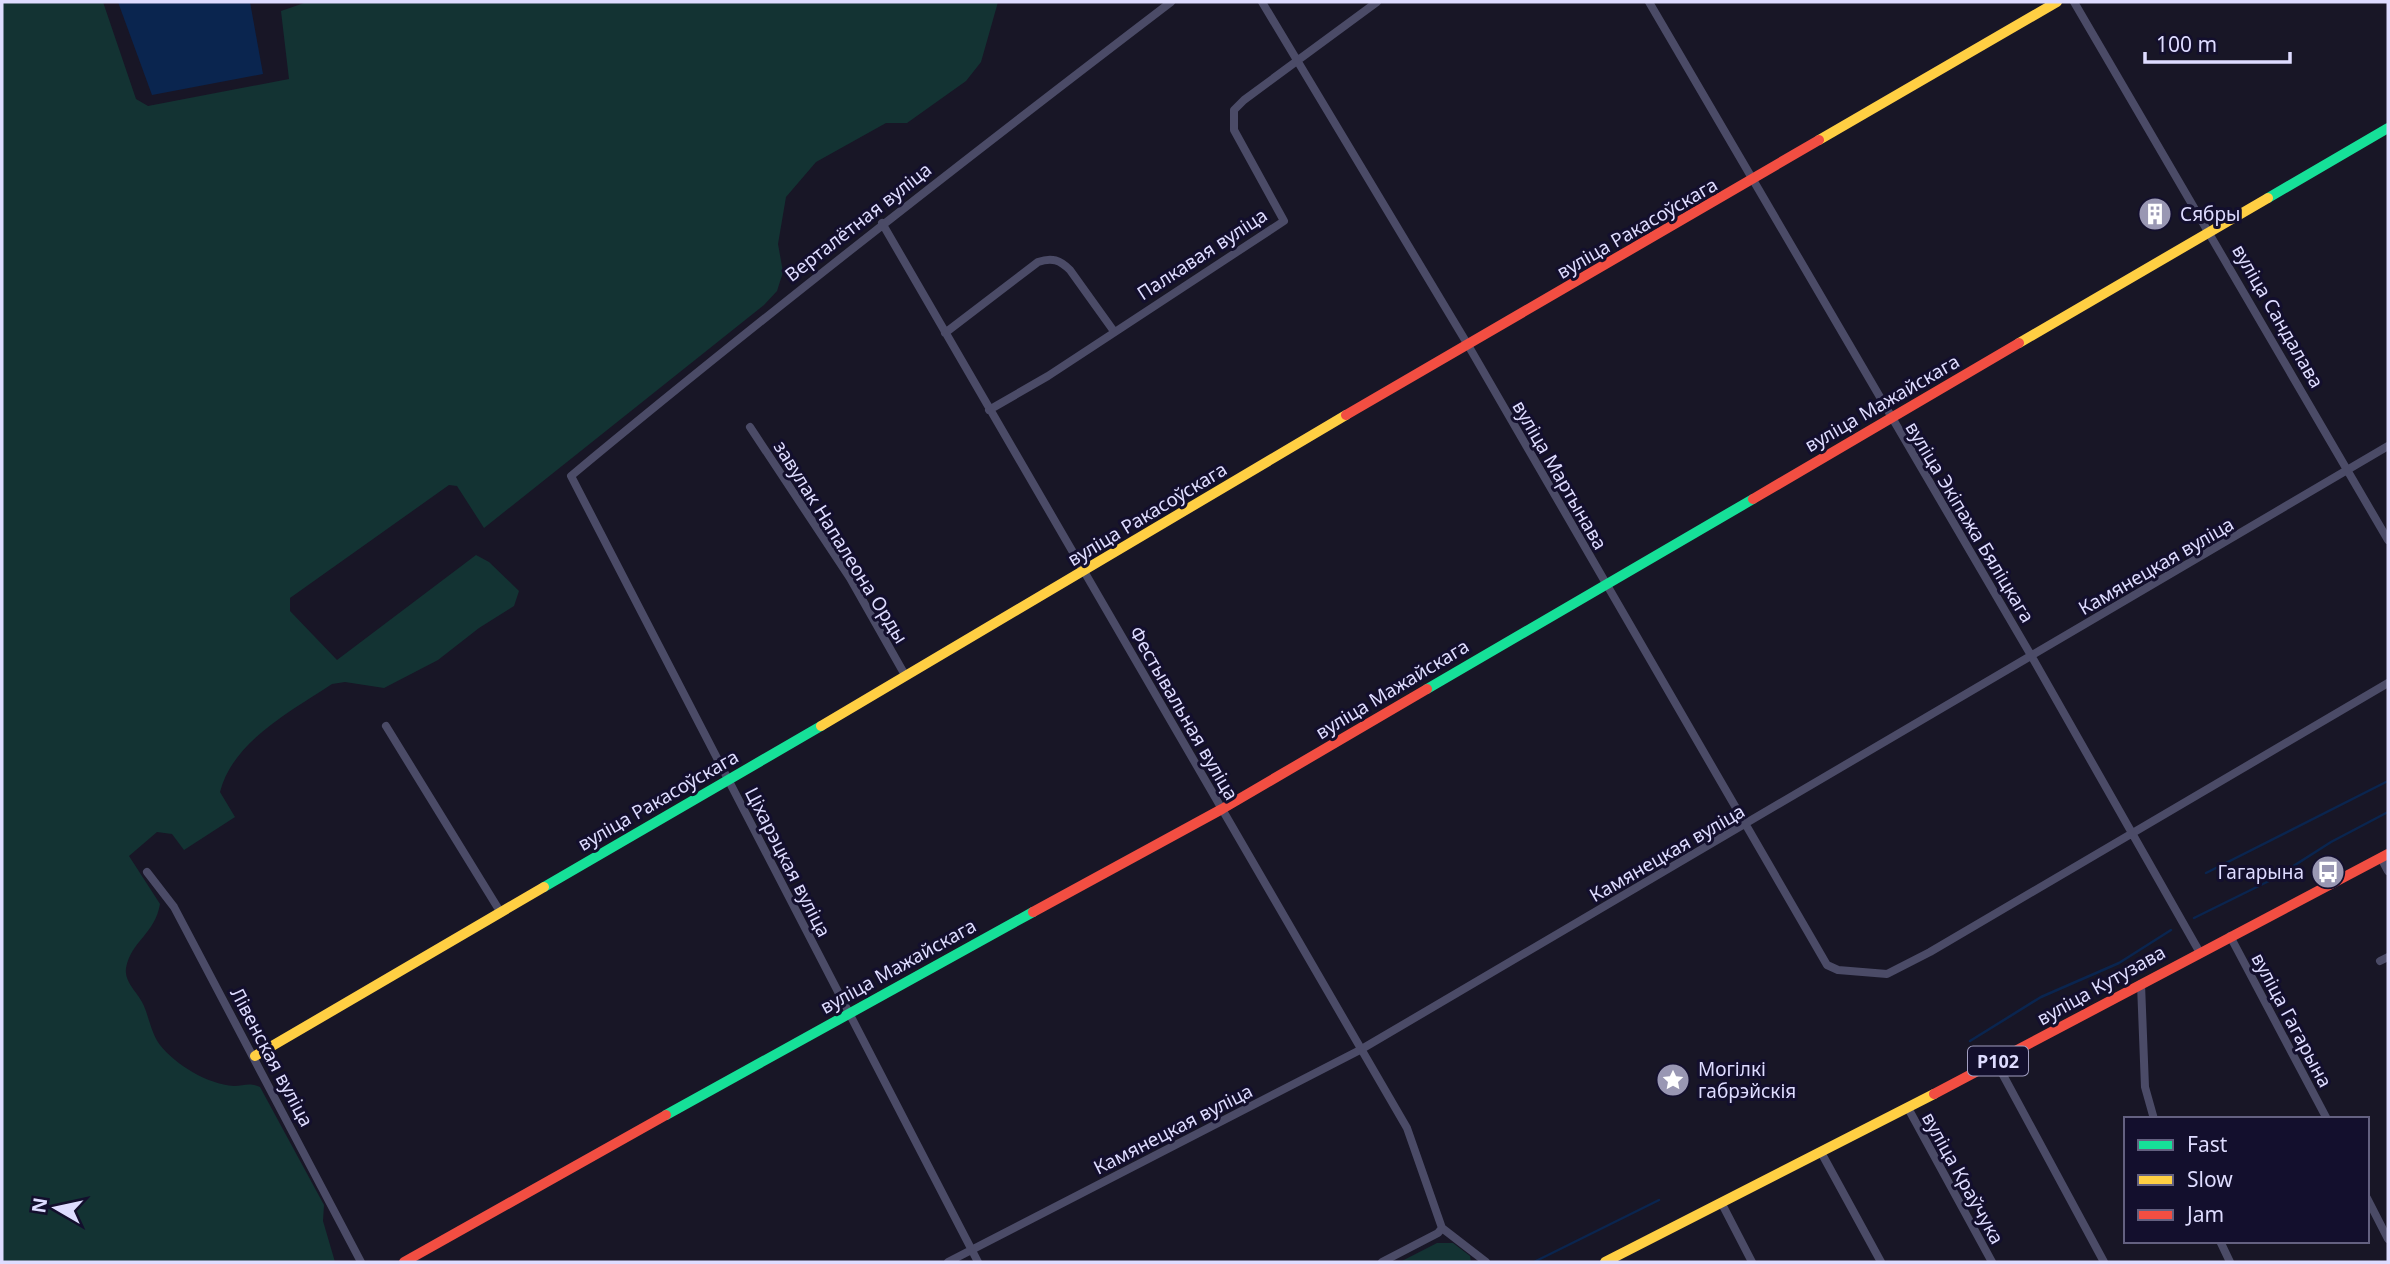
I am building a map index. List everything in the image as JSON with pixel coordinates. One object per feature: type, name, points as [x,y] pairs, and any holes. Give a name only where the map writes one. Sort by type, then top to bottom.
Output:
[{"type":"street","name":"Верталётная вуліца","points":[[571,475],[760,319],[1171,2]]},
{"type":"street","name":"вуліца Мартынава","points":[[1262,2],[1468,345],[1827,965],[1838,970],[1887,974],[1930,952],[2132,831]]},
{"type":"street","name":"Палкавая вуліца","points":[[989,410],[1048,376],[1113,330],[1284,221],[1234,130],[1234,110],[1377,2]]},
{"type":"street","name":"вуліца Экіпажа Бяліцкага","points":[[1649,2],[1890,419],[2032,657],[2199,951]]},
{"type":"street","name":"вуліца Ракасоўскага","points":[[255,1056],[2057,2]]},
{"type":"street","name":"вуліца Сандалава","points":[[2074,2],[2211,232],[2388,540]]},
{"type":"street","name":"вуліца Мажайскага","points":[[404,1262],[849,1013],[1222,809],[2388,128]]},
{"type":"street","name":"Фестывальная вуліца","points":[[882,223],[1407,1128],[1440,1231]]},
{"type":"street","points":[[945,333],[1038,262],[1052,259],[1061,262],[1070,270],[1113,330]]},
{"type":"street","name":"завулак Напалеона Орды","points":[[750,428],[849,578],[905,675]]},
{"type":"street","name":"Камянецкая вуліца","points":[[948,1262],[1360,1050],[2388,446]]},
{"type":"street","name":"Ціхарэцкая вуліца","points":[[571,475],[978,1262]]},
{"type":"street","points":[[2132,831],[2388,682]]},
{"type":"street","points":[[386,726],[500,913]]},
{"type":"street","points":[[2385,856],[2388,871]]},
{"type":"street","name":"вуліца Кутузава","points":[[1605,1262],[1822,1154],[2199,951],[2385,856]]},
{"type":"street","name":"Лівенская вуліца","points":[[147,872],[174,907],[255,1056],[361,1262]]},
{"type":"street","name":"вуліца Гагарына","points":[[2230,936],[2325,1117]]},
{"type":"street","points":[[2141,984],[2145,1087],[2153,1117]]},
{"type":"street","points":[[1996,1062],[2104,1262]]},
{"type":"street","name":"вуліца Краўчука","points":[[1908,1108],[1992,1262]]},
{"type":"street","points":[[1822,1154],[1881,1262]]},
{"type":"street","points":[[2369,1202],[2388,1239]]},
{"type":"street","points":[[1722,1204],[1752,1262]]},
{"type":"street","points":[[1382,1262],[1440,1231],[1486,1262]]},
{"type":"street","points":[[2221,1243],[2230,1262]]},
{"type":"green space","points":[[2,2],[103,2],[136,99],[148,106],[289,79],[281,11],[307,2],[998,2],[981,62],[966,81],[907,123],[886,123],[816,162],[786,197],[778,244],[783,272],[777,291],[764,305],[484,528],[457,486],[449,485],[290,598],[290,611],[337,660],[476,555],[489,562],[519,591],[514,606],[479,628],[438,660],[384,688],[345,682],[332,684],[265,729],[237,758],[220,792],[235,817],[184,850],[172,834],[157,832],[129,856],[160,904],[153,923],[133,951],[126,968],[129,983],[142,1001],[155,1036],[175,1060],[213,1082],[260,1087],[324,1205],[323,1221],[335,1262],[2,1262]]},
{"type":"green space","points":[[1437,1243],[1453,1243],[1470,1256],[1471,1262],[1400,1262]]},
{"type":"water","points":[[118,2],[250,2],[263,74],[152,95]]},
{"type":"waterway","points":[[2206,873],[2388,781]]},
{"type":"waterway","points":[[2194,918],[2273,879],[2331,842],[2388,812]]},
{"type":"waterway","points":[[1970,1041],[2041,997],[2119,963],[2171,930]]},
{"type":"waterway","points":[[1534,1262],[1659,1200]]},
{"type":"traffic: fast","points":[[2268,198],[2388,128]]},
{"type":"traffic: fast","points":[[1427,689],[1753,499]]},
{"type":"traffic: fast","points":[[544,887],[821,726]]},
{"type":"traffic: fast","points":[[666,1115],[1033,912]]},
{"type":"traffic: slow","points":[[1819,140],[2057,2]]},
{"type":"traffic: slow","points":[[2019,343],[2268,198]]},
{"type":"traffic: slow","points":[[821,726],[1346,415]]},
{"type":"traffic: slow","points":[[255,1056],[544,887]]},
{"type":"traffic: slow","points":[[1605,1262],[1934,1094]]},
{"type":"traffic: jam","points":[[1346,415],[1819,140]]},
{"type":"traffic: jam","points":[[1753,499],[2019,343]]},
{"type":"traffic: jam","points":[[1033,912],[1222,809],[1427,689]]},
{"type":"traffic: jam","points":[[1934,1094],[2388,854]]},
{"type":"traffic: jam","points":[[404,1262],[666,1115]]},
{"type":"place","name":"Сябры","points":[[2155,214]]},
{"type":"place","name":"Гагарына","points":[[2328,872]]},
{"type":"place","name":"Могілкі габрэйскія","points":[[1673,1080]]}]
